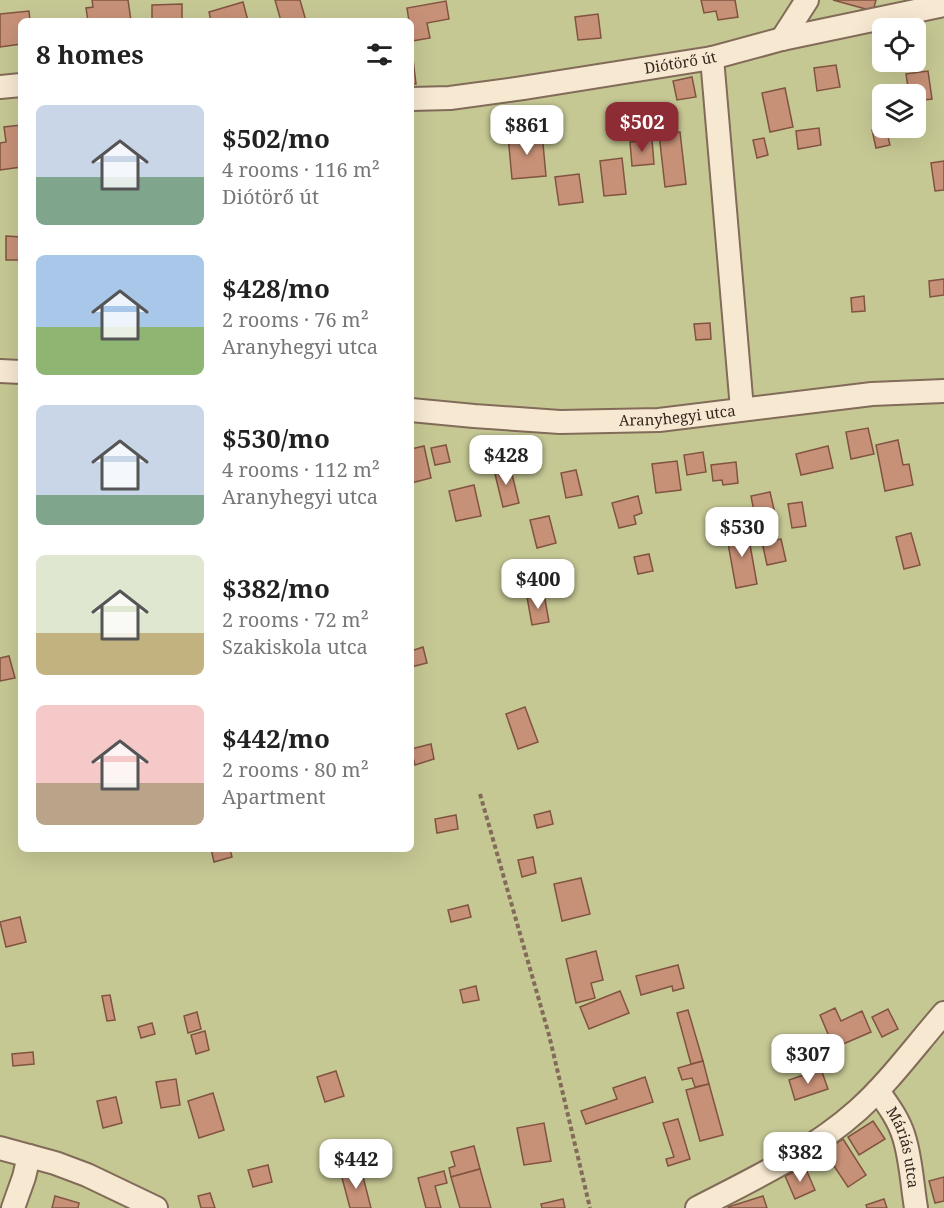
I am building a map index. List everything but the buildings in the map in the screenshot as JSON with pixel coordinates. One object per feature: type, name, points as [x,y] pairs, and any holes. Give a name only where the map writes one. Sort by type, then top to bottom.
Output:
[{"type":"street","points":[[782,39],[807,0]]},
{"type":"street","name":"Diótörő út","points":[[414,99],[450,98],[523,88],[712,58],[782,39],[944,5]]},
{"type":"street","points":[[712,58],[742,409]]},
{"type":"street","points":[[0,87],[18,85]]},
{"type":"street","points":[[0,371],[18,372]]},
{"type":"street","name":"Aranyhegyi utca","points":[[414,410],[571,422],[659,420],[872,394],[944,391]]},
{"type":"street","points":[[697,1208],[772,1170],[807,1149],[857,1111],[878,1091],[944,1013]]},
{"type":"street","name":"Máriás utca","points":[[878,1091],[894,1114],[904,1135],[916,1208]]},
{"type":"street","points":[[0,1148],[87,1175],[156,1208]]},
{"type":"street","points":[[13,1208],[29,1156]]},
{"type":"path","points":[[480,794],[549,1035],[590,1208]]},
{"type":"green space","points":[[0,0],[944,0],[944,1208],[0,1208]]}]
